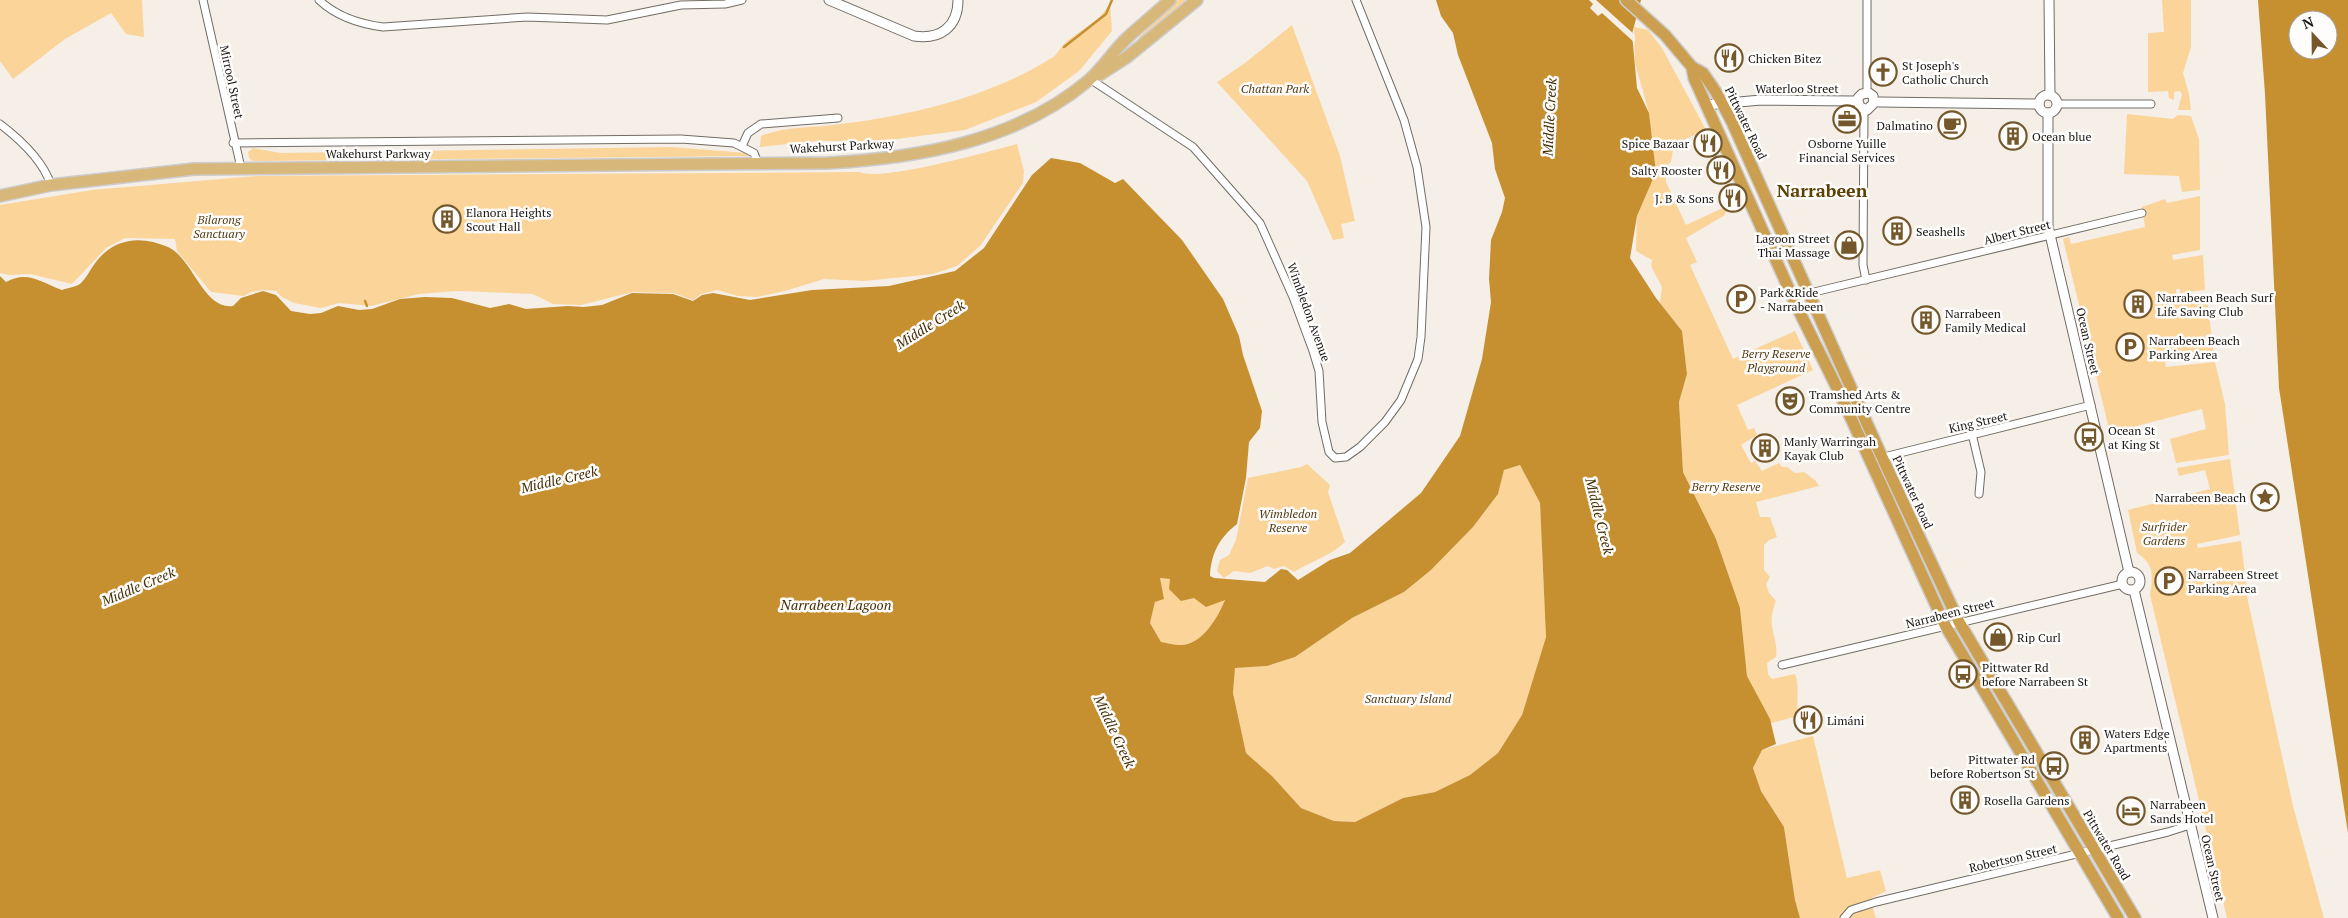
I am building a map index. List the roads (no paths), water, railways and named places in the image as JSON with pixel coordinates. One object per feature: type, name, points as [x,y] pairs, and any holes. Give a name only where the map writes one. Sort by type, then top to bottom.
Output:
[{"type":"highway","name":"Pittwater Road","points":[[1626,0],[1665,35],[1692,67],[1703,72],[1722,102],[1810,293],[1882,457],[1959,622],[2135,918]]},
{"type":"highway","name":"Pittwater Road","points":[[1692,67],[1694,78],[1797,307],[1946,625],[2118,918]]},
{"type":"main road","name":"Wakehurst Parkway","points":[[1090,79],[1126,38],[1170,0]]},
{"type":"main road","name":"Wakehurst Parkway","points":[[0,196],[51,186],[124,176],[241,168],[758,163],[862,161],[906,156],[954,146],[1018,123],[1056,103],[1090,79],[1106,71],[1197,0]]},
{"type":"main road","points":[[1126,38],[1140,46]]},
{"type":"street","name":"Mirrool Street","points":[[203,0],[241,168]]},
{"type":"street","points":[[319,0],[326,7],[364,25],[383,27],[527,17],[608,20],[681,5],[725,4],[742,0]]},
{"type":"street","points":[[829,0],[914,36],[927,38],[938,36],[948,30],[958,11],[958,0]]},
{"type":"street","name":"Wimbledon Avenue","points":[[1090,79],[1193,147],[1260,223],[1293,297],[1313,351],[1319,371],[1322,422],[1329,452],[1335,458],[1346,457],[1360,447],[1385,422],[1401,400],[1413,375],[1418,359],[1421,337],[1426,227],[1418,167],[1404,120],[1356,0]]},
{"type":"street","points":[[1867,0],[1867,93]]},
{"type":"street","points":[[2049,0],[2050,95]]},
{"type":"street","points":[[1866,280],[1863,265],[1864,110],[1859,105],[1858,99],[1867,93]]},
{"type":"street","points":[[1867,93],[1873,96],[1877,102]]},
{"type":"street","points":[[2050,95],[2055,98],[2057,104],[2053,111],[2048,113],[2040,109],[2039,104],[2042,96],[2050,95]]},
{"type":"street","name":"Waterloo Street","points":[[1706,105],[1722,102],[1761,100],[1858,99]]},
{"type":"street","points":[[1864,110],[1871,108],[1877,102],[2039,104]]},
{"type":"street","points":[[2057,104],[2152,104]]},
{"type":"street","name":"Ocean Street","points":[[2048,113],[2047,207],[2050,234],[2129,572],[2136,574],[2140,578],[2139,586],[2134,590],[2212,918]]},
{"type":"street","points":[[758,163],[754,152],[742,146],[748,133],[761,124],[838,118]]},
{"type":"street","points":[[0,124],[39,161],[45,169],[51,186]]},
{"type":"street","name":"Wakehurst Parkway","points":[[234,142],[470,142],[635,138],[716,141],[742,146]]},
{"type":"street","name":"Albert Street","points":[[1810,293],[2142,213]]},
{"type":"street","name":"King Street","points":[[1870,462],[1882,457],[2091,405]]},
{"type":"street","points":[[1972,434],[1981,472],[1979,494]]},
{"type":"street","points":[[2129,572],[2124,577],[2123,584],[2127,589],[2134,590]]},
{"type":"street","name":"Narrabeen Street","points":[[1782,665],[2123,584]]},
{"type":"street","name":"Robertson Street","points":[[1844,918],[1851,910],[1876,902],[2080,854],[2190,825]]},
{"type":"water","name":"Narrabeen Lagoon","points":[[1436,0],[1641,0],[1632,34],[1637,88],[1649,113],[1656,172],[1637,216],[1630,258],[1656,298],[1682,331],[1687,374],[1679,402],[1683,472],[1716,539],[1740,608],[1747,676],[1770,719],[1776,744],[1762,750],[1753,768],[1761,791],[1784,827],[1795,900],[1800,918],[0,918],[0,276],[6,282],[21,277],[34,278],[62,290],[80,284],[96,262],[111,248],[129,241],[138,240],[158,243],[177,253],[206,292],[223,305],[233,306],[241,298],[263,291],[276,295],[291,311],[310,314],[321,313],[338,306],[359,310],[372,309],[400,299],[425,297],[452,298],[490,308],[509,304],[526,309],[602,305],[632,293],[673,294],[693,301],[702,295],[713,293],[750,300],[812,290],[889,286],[955,271],[984,248],[1032,175],[1051,158],[1080,163],[1115,183],[1123,179],[1182,240],[1223,299],[1239,336],[1243,355],[1262,411],[1260,428],[1249,442],[1246,478],[1237,524],[1225,535],[1217,547],[1212,561],[1210,576],[1214,578],[1265,582],[1281,569],[1287,570],[1298,580],[1330,560],[1350,553],[1421,493],[1460,436],[1482,359],[1491,302],[1489,279],[1491,240],[1502,212],[1505,198],[1495,169],[1492,143],[1458,55],[1453,33],[1441,16]],"holes":[[[1520,465],[1540,503],[1546,637],[1522,715],[1498,753],[1470,775],[1435,792],[1403,798],[1355,822],[1334,821],[1301,808],[1273,777],[1246,753],[1233,693],[1235,668],[1267,666],[1295,657],[1352,618],[1404,592],[1431,570],[1473,527],[1498,494],[1504,470]],[[1160,578],[1170,579],[1169,589],[1181,601],[1194,598],[1206,607],[1225,600],[1214,622],[1202,635],[1189,644],[1181,645],[1161,642],[1150,623],[1155,602],[1164,599]]]},
{"type":"water","points":[[2258,0],[2348,0],[2348,833],[2279,388],[2265,94]]},
{"type":"waterway","points":[[1064,47],[1106,14],[1112,0]]},
{"type":"waterway","points":[[365,301],[367,306]]},
{"type":"place","name":"Chicken Bitez","points":[[1729,58]]},
{"type":"place","name":"St Joseph's Catholic Church","points":[[1883,72]]},
{"type":"place","name":"Osborne Yuille Financial Services","points":[[1847,119]]},
{"type":"place","name":"Dalmatino","points":[[1952,125]]},
{"type":"place","name":"Ocean blue","points":[[2013,136]]},
{"type":"place","name":"Spice Bazaar","points":[[1708,143]]},
{"type":"place","name":"Salty Rooster","points":[[1721,170]]},
{"type":"place","name":"J. B & Sons","points":[[1733,198]]},
{"type":"place","name":"Elanora Heights Scout Hall","points":[[447,219]]},
{"type":"place","name":"Seashells","points":[[1897,231]]},
{"type":"place","name":"Lagoon Street Thai Massage","points":[[1849,245]]},
{"type":"place","name":"Park&Ride - Narrabeen","points":[[1741,299]]},
{"type":"place","name":"Narrabeen Beach Surf Life Saving Club","points":[[2138,304]]},
{"type":"place","name":"Narrabeen Family Medical","points":[[1926,320]]},
{"type":"place","name":"Narrabeen Beach Parking Area","points":[[2130,347]]},
{"type":"place","name":"Tramshed Arts & Community Centre","points":[[1790,401]]},
{"type":"place","name":"Ocean St at King St","points":[[2089,437]]},
{"type":"place","name":"Manly Warringah Kayak Club","points":[[1765,448]]},
{"type":"place","name":"Narrabeen Beach","points":[[2265,497]]},
{"type":"place","name":"Narrabeen Street Parking Area","points":[[2169,581]]},
{"type":"place","name":"Rip Curl","points":[[1998,637]]},
{"type":"place","name":"Pittwater Rd before Narrabeen St","points":[[1963,674]]},
{"type":"place","name":"Limáni","points":[[1808,720]]},
{"type":"place","name":"Waters Edge Apartments","points":[[2085,740]]},
{"type":"place","name":"Pittwater Rd before Robertson St","points":[[2054,766]]},
{"type":"place","name":"Rosella Gardens","points":[[1965,800]]},
{"type":"place","name":"Narrabeen Sands Hotel","points":[[2131,811]]},
{"type":"district","name":"Narrabeen","points":[[1822,190]]},
{"type":"park label","name":"Chattan Park","points":[[1275,88]]},
{"type":"park label","name":"Bilarong Sanctuary","points":[[219,226]]},
{"type":"park label","name":"Berry Reserve Playground","points":[[1776,360]]},
{"type":"park label","name":"Berry Reserve","points":[[1726,486]]},
{"type":"park label","name":"Wimbledon Reserve","points":[[1288,520]]},
{"type":"park label","name":"Surfrider Gardens","points":[[2164,533]]},
{"type":"park label","name":"Sanctuary Island","points":[[1408,698]]},
{"type":"water label","name":"Middle Creek","points":[[1549,117]]},
{"type":"water label","name":"Middle Creek","points":[[930,324]]},
{"type":"water label","name":"Middle Creek","points":[[559,479]]},
{"type":"water label","name":"Middle Creek","points":[[1600,516]]},
{"type":"water label","name":"Middle Creek","points":[[138,586]]},
{"type":"water label","name":"Middle Creek","points":[[1115,731]]}]
